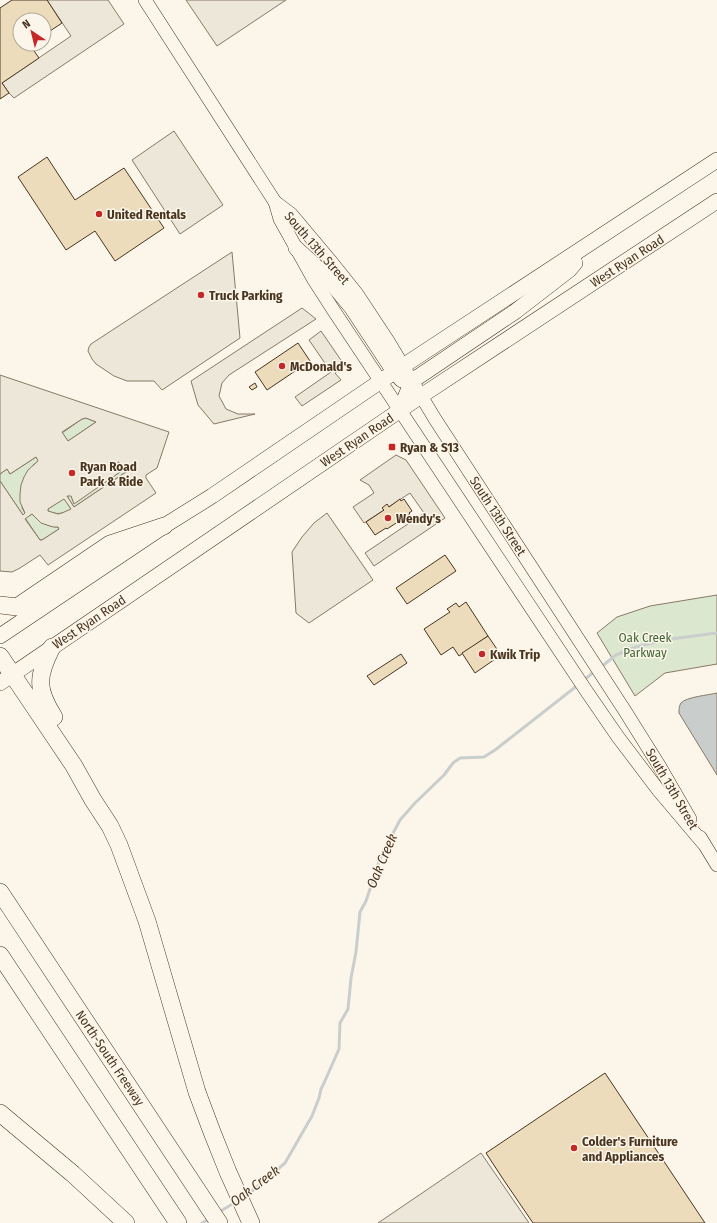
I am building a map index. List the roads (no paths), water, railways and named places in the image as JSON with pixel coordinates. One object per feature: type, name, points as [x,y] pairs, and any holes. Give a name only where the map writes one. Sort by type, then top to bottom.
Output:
[{"type":"highway","points":[[0,605],[18,606],[110,544],[164,526]]},
{"type":"highway","points":[[52,647],[44,664],[40,678],[41,694],[46,705],[82,761],[101,795],[110,826]]},
{"type":"highway","points":[[0,656],[6,679],[74,766],[93,800],[110,826],[119,845],[147,921],[197,1092],[228,1172],[251,1223]]},
{"type":"highway","name":"North-South Freeway","points":[[0,892],[220,1223]]},
{"type":"highway","points":[[0,955],[174,1218]]},
{"type":"highway","points":[[0,1113],[73,1174],[126,1223]]},
{"type":"main road","points":[[0,636],[399,369],[717,160]]},
{"type":"main road","name":"West Ryan Road","points":[[6,679],[400,410],[717,201]]},
{"type":"main road","points":[[400,410],[410,384],[516,311],[569,270],[596,240]]},
{"type":"main road","points":[[296,248],[322,273],[352,308],[410,384],[421,396]]},
{"type":"street","name":"South 13th Street","points":[[145,0],[275,202],[280,219],[314,280],[381,382],[618,737],[659,791],[704,843]]},
{"type":"street","name":"South 13th Street","points":[[275,202],[291,214],[352,288],[388,341],[399,369]]},
{"type":"street","name":"South 13th Street","points":[[421,396],[437,423],[664,772],[717,865]]},
{"type":"waterway","name":"Oak Creek","points":[[601,667],[616,655],[633,648],[663,640],[717,633]]},
{"type":"waterway","name":"Oak Creek","points":[[584,680],[595,671]]},
{"type":"waterway","name":"Oak Creek","points":[[244,1196],[251,1192],[285,1163],[312,1116],[321,1089],[339,1049],[340,1023],[348,1009],[360,912],[366,901],[381,856],[400,820],[444,775],[453,763],[460,758],[484,757],[578,685]]},
{"type":"waterway","name":"Oak Creek","points":[[219,1212],[236,1202]]},
{"type":"waterway","name":"Oak Creek","points":[[202,1223],[209,1219]]},
{"type":"place","name":"United Rentals","points":[[99,214]]},
{"type":"place","name":"Truck Parking","points":[[201,295]]},
{"type":"place","name":"McDonald's","points":[[282,366]]},
{"type":"place","name":"Ryan & S13","points":[[392,447]]},
{"type":"place","name":"Ryan Road Park & Ride","points":[[72,473]]},
{"type":"place","name":"Wendy's","points":[[388,518]]},
{"type":"place","name":"Kwik Trip","points":[[482,654]]},
{"type":"place","name":"Colder's Furniture and Appliances","points":[[574,1148]]},
{"type":"park label","name":"Oak Creek Parkway","points":[[645,644]]}]
